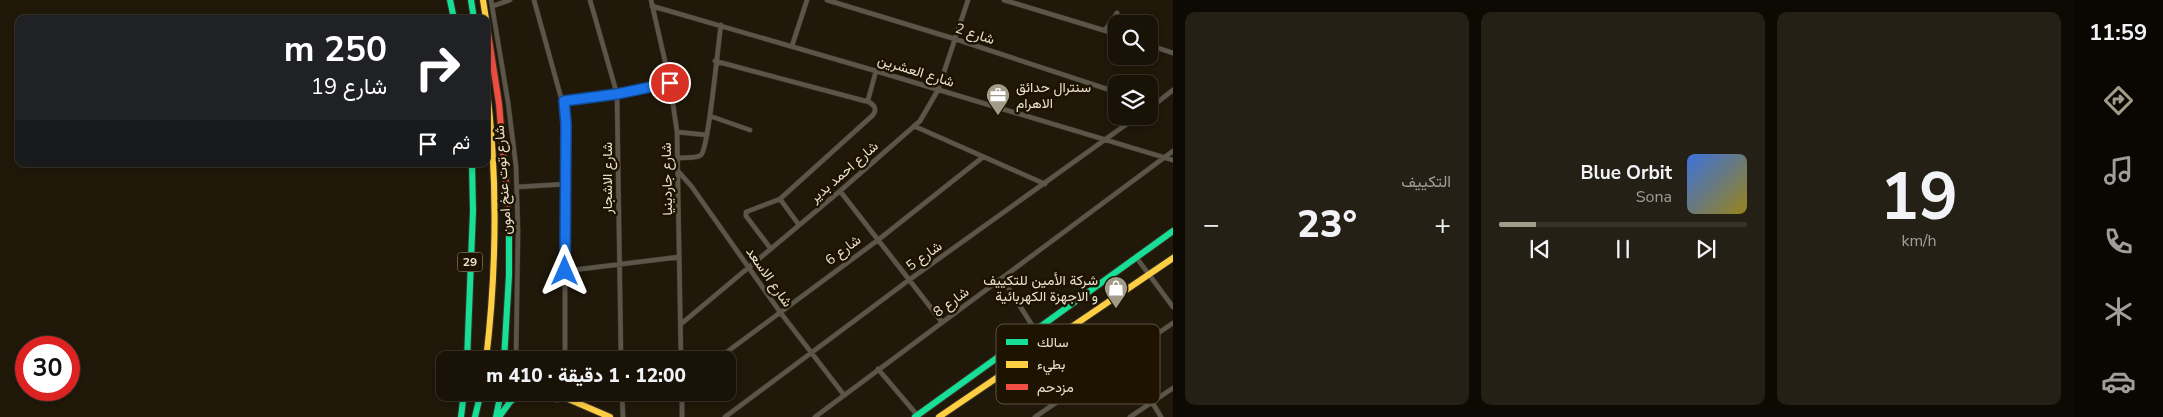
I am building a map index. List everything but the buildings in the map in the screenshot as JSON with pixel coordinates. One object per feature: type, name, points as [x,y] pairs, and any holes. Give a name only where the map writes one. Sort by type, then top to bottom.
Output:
[{"type":"main road","points":[[450,0],[453,15]]},
{"type":"main road","points":[[471,0],[473,15]]},
{"type":"main road","points":[[483,0],[485,15]]},
{"type":"main road","points":[[490,44],[500,106],[506,180],[509,245],[505,351]]},
{"type":"main road","name":"29","points":[[487,351],[495,248],[490,146]]},
{"type":"main road","name":"29","points":[[467,351],[473,196],[472,167]]},
{"type":"main road","points":[[1044,324],[1173,231]]},
{"type":"main road","points":[[1077,324],[1173,258]]},
{"type":"main road","points":[[917,416],[996,359]]},
{"type":"main road","points":[[939,417],[996,379]]},
{"type":"main road","points":[[461,417],[463,401]]},
{"type":"main road","points":[[475,417],[479,401]]},
{"type":"main road","points":[[498,417],[500,401]]},
{"type":"main road","points":[[498,417],[511,401]]},
{"type":"main road","points":[[574,401],[610,417]]},
{"type":"street","points":[[492,3],[510,0]]},
{"type":"street","points":[[534,0],[564,101],[566,184],[565,351]]},
{"type":"street","name":"شارع الاشجار","points":[[590,0],[617,94],[622,351]]},
{"type":"street","name":"شارع جاردينيا","points":[[650,0],[670,83],[677,132],[682,351]]},
{"type":"street","points":[[792,46],[807,0]]},
{"type":"street","name":"شارع 2","points":[[827,0],[955,39],[1108,89]]},
{"type":"street","name":"شارع احمد بدير","points":[[681,324],[840,192],[925,116],[938,90],[968,0]]},
{"type":"street","points":[[1004,0],[1108,31]]},
{"type":"street","name":"شارع توت عنخ امون","points":[[492,3],[511,123],[517,187],[516,351]]},
{"type":"street","name":"شارع العشرين","points":[[652,6],[876,70],[1173,160]]},
{"type":"street","points":[[1105,30],[1117,13]]},
{"type":"street","points":[[678,158],[700,156],[703,152],[710,116],[720,25]]},
{"type":"street","points":[[1158,48],[1173,53]]},
{"type":"street","points":[[715,60],[867,101],[874,106],[873,114],[780,199],[745,214],[771,249]]},
{"type":"street","points":[[867,101],[876,70]]},
{"type":"street","points":[[564,101],[617,94],[670,83]]},
{"type":"street","points":[[1158,102],[1173,90]]},
{"type":"street","points":[[710,116],[750,130]]},
{"type":"street","name":"شارع 5","points":[[725,417],[909,280],[1125,125]]},
{"type":"street","points":[[914,126],[1045,184]]},
{"type":"street","points":[[677,132],[706,135]]},
{"type":"street","name":"شارع 8","points":[[815,417],[1173,151]]},
{"type":"street","name":"شارع 6","points":[[728,351],[878,240],[983,157]]},
{"type":"street","name":"شارع الاسعد","points":[[678,171],[692,187],[780,312],[844,395]]},
{"type":"street","points":[[517,187],[566,184]]},
{"type":"street","points":[[840,192],[942,322]]},
{"type":"street","points":[[780,199],[799,226]]},
{"type":"street","points":[[565,271],[679,257]]},
{"type":"street","points":[[1136,257],[1173,307]]},
{"type":"street","points":[[1002,278],[1032,324]]},
{"type":"street","points":[[1160,332],[1173,323]]},
{"type":"street","points":[[878,369],[917,416]]},
{"type":"street","points":[[1160,397],[1173,388]]},
{"type":"street","points":[[622,401],[623,417]]},
{"type":"street","points":[[682,401],[682,417]]},
{"type":"street","points":[[1035,417],[1054,404]]},
{"type":"street","points":[[1130,417],[1149,404]]},
{"type":"street","points":[[1153,404],[1161,417]]},
{"type":"traffic: fast","points":[[450,0],[453,15]]},
{"type":"traffic: fast","points":[[471,0],[473,15]]},
{"type":"traffic: fast","points":[[467,351],[473,211],[472,167]]},
{"type":"traffic: fast","points":[[505,351],[509,275],[509,220]]},
{"type":"traffic: fast","points":[[1044,324],[1173,231]]},
{"type":"traffic: fast","points":[[915,417],[996,359]]},
{"type":"traffic: fast","points":[[461,417],[463,401]]},
{"type":"traffic: fast","points":[[475,417],[479,401]]},
{"type":"traffic: fast","points":[[496,417],[499,401]]},
{"type":"traffic: fast","points":[[499,417],[511,401]]},
{"type":"traffic: slow","points":[[483,0],[485,15]]},
{"type":"traffic: slow","points":[[487,351],[495,221],[490,117]]},
{"type":"traffic: slow","points":[[1076,324],[1173,258]]},
{"type":"traffic: slow","points":[[939,417],[996,378]]},
{"type":"traffic: slow","points":[[573,401],[610,417]]},
{"type":"traffic: jam","points":[[490,46],[499,104],[509,220]]},
{"type":"place","name":"سنترال حدائق الاهرام","points":[[998,116]]},
{"type":"place","name":"شركة الأمين للتكييف و الاجهزة الكهربائية","points":[[1116,309]]},
{"type":"route","points":[[565,271],[566,124],[564,101],[617,94],[670,83]]}]
